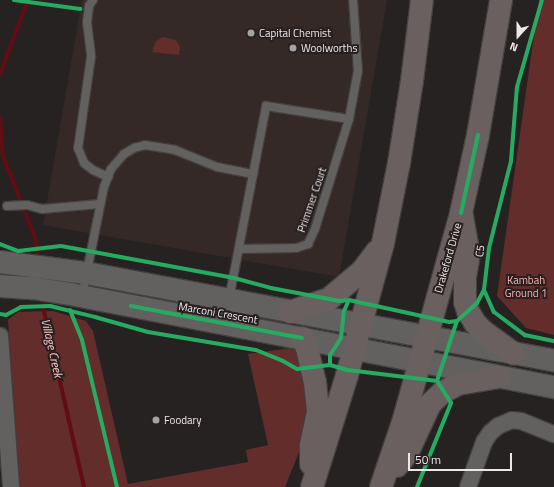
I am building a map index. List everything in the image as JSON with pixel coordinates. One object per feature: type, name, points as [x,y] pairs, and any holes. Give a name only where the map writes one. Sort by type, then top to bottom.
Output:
[{"type":"highway","points":[[312,487],[354,350],[383,243],[399,163],[412,82],[422,0]]},
{"type":"highway","name":"Drakeford Drive","points":[[382,485],[404,419],[461,213],[478,135],[501,0]]},
{"type":"highway","points":[[461,213],[469,254],[465,277],[465,302],[468,311],[475,323],[484,332],[514,354]]},
{"type":"highway","points":[[290,312],[329,299],[362,271],[383,243]]},
{"type":"highway","points":[[302,338],[308,348],[315,382],[318,412],[311,446],[312,487]]},
{"type":"highway","points":[[382,485],[407,454],[430,404],[444,392],[458,384],[499,377]]},
{"type":"street","name":"Marconi Crescent","points":[[0,262],[86,273],[554,361]]},
{"type":"street","name":"Marconi Crescent","points":[[0,286],[82,296],[302,338],[354,350],[554,387]]},
{"type":"street","points":[[0,336],[5,466],[11,487]]},
{"type":"street","points":[[468,487],[484,442],[490,433],[498,426],[512,420],[521,421],[554,434]]},
{"type":"lane","points":[[93,0],[89,6],[87,22],[91,56],[78,148],[84,163],[108,177]]},
{"type":"lane","name":"Primmer Court","points":[[239,249],[296,248],[308,244],[315,228],[349,119],[358,71],[353,0]]},
{"type":"lane","points":[[229,300],[266,106],[349,119]]},
{"type":"lane","points":[[82,296],[100,204],[108,177],[115,163],[124,154],[134,148],[145,145],[175,150],[216,167],[253,174]]},
{"type":"lane","points":[[7,206],[27,205],[42,209],[100,204]]},
{"type":"shaded area","points":[[82,0],[387,0],[339,277],[43,225]]},
{"type":"green space","name":"Kambah Ground 1","points":[[539,0],[554,0],[554,335],[526,328],[497,296]]},
{"type":"green space","points":[[163,37],[176,40],[180,47],[179,55],[152,52],[156,41]]},
{"type":"green space","points":[[53,311],[86,321],[93,331],[128,484],[248,462],[246,450],[268,445],[248,354],[297,347],[305,357],[309,427],[285,487],[20,487],[8,320],[18,312]]},
{"type":"waterway","name":"Village Creek","points":[[0,74],[28,0]]},
{"type":"waterway","name":"Village Creek","points":[[0,117],[3,156],[36,240],[38,260]]},
{"type":"waterway","name":"Village Creek","points":[[42,296],[44,311],[84,487]]},
{"type":"cycle path","points":[[14,0],[80,9]]},
{"type":"cycle path","name":"C5","points":[[437,381],[457,321],[477,303],[484,290],[489,248],[511,161],[517,87],[542,0]]},
{"type":"cycle path","points":[[461,213],[478,135]]},
{"type":"cycle path","points":[[0,244],[18,251],[61,246],[234,278],[271,288],[340,301],[349,300],[449,322],[457,321]]},
{"type":"cycle path","points":[[484,290],[494,312],[525,335],[554,341]]},
{"type":"cycle path","points":[[330,365],[330,355],[341,338],[344,311],[349,300]]},
{"type":"cycle path","points":[[0,314],[6,315],[21,307],[50,306],[148,332],[256,350],[283,361],[297,369],[330,365],[348,370],[437,381]]},
{"type":"cycle path","points":[[131,306],[302,338]]},
{"type":"cycle path","points":[[70,310],[82,340],[117,487]]},
{"type":"cycle path","points":[[417,487],[451,403],[437,381]]},
{"type":"place","name":"Capital Chemist","points":[[251,33]]},
{"type":"place","name":"Woolworths","points":[[293,48]]},
{"type":"place","name":"Foodary","points":[[156,420]]}]
